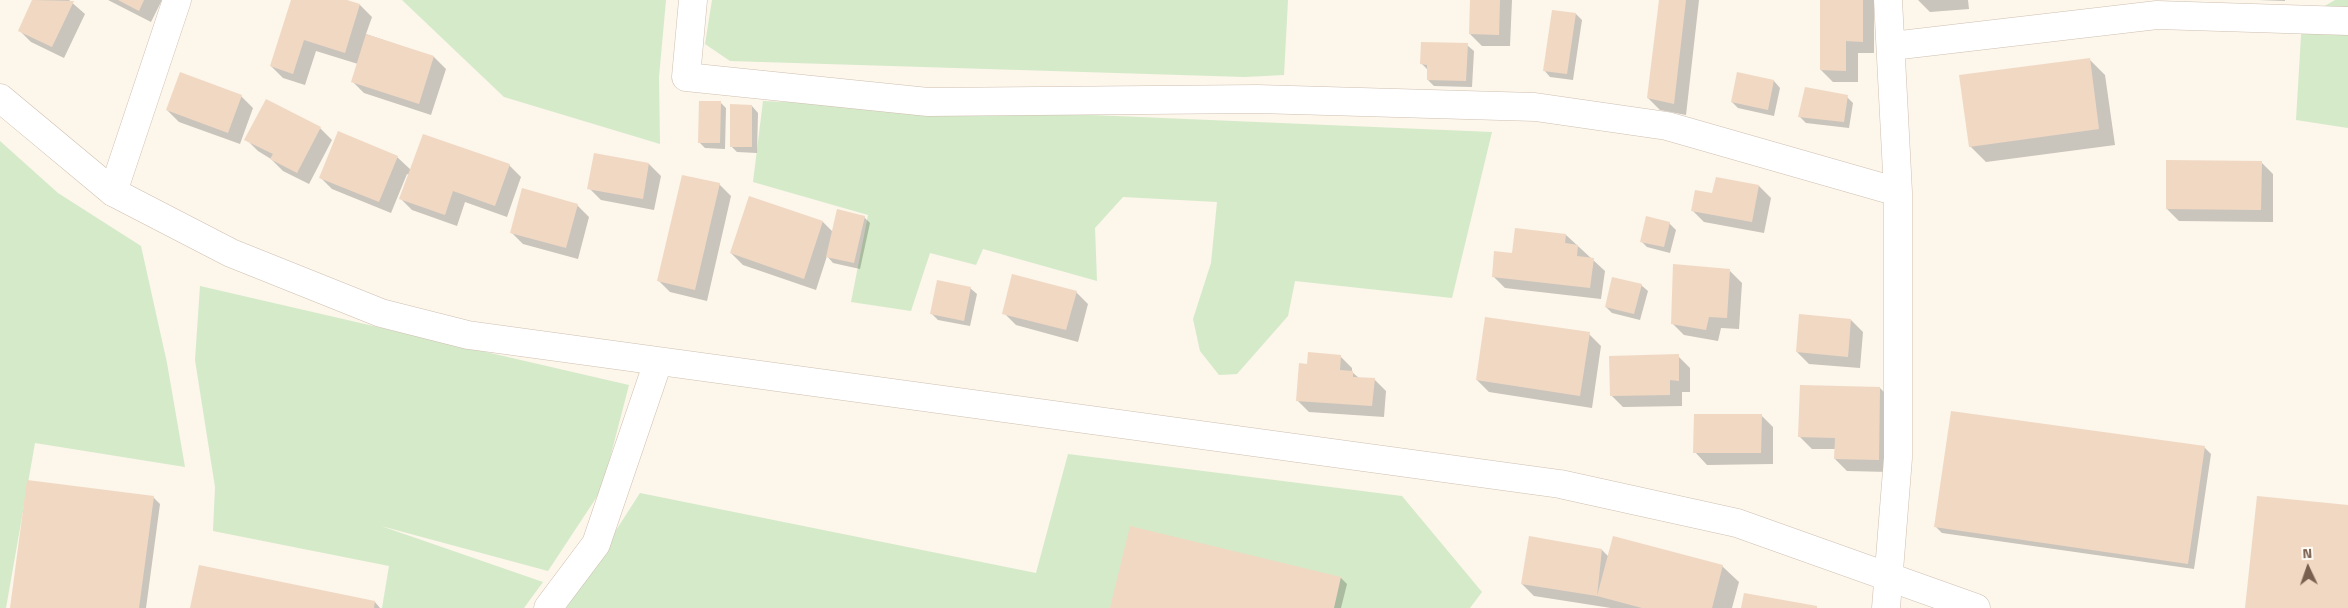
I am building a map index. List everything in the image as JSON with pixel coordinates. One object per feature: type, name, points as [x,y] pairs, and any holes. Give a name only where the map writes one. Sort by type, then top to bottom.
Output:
[{"type":"street","points":[[113,192],[177,0]]},
{"type":"street","points":[[693,0],[686,77],[928,102],[1256,99],[1535,107],[1667,126],[1898,192]]},
{"type":"street","points":[[1886,608],[1890,578],[1898,458],[1898,192],[1892,46],[1888,0]]},
{"type":"street","points":[[1892,46],[2157,14],[2348,21]]},
{"type":"street","points":[[0,98],[13,111],[113,192],[231,253],[381,313],[468,335],[1560,484],[1737,523],[1976,608]]},
{"type":"street","points":[[548,608],[596,544],[658,362]]},
{"type":"green space","points":[[402,0],[666,0],[659,77],[660,144],[504,97]]},
{"type":"green space","points":[[712,0],[1288,0],[1284,75],[1245,77],[730,61],[705,44]]},
{"type":"green space","points":[[2335,0],[2348,0],[2348,128],[2296,120],[2302,19]]},
{"type":"green space","points":[[763,101],[1492,132],[1452,298],[1295,281],[1288,316],[1237,374],[1219,375],[1200,351],[1193,319],[1211,263],[1217,202],[1123,197],[1095,228],[1097,281],[983,249],[976,265],[930,253],[911,311],[851,302],[868,215],[753,182]]},
{"type":"green space","points":[[0,141],[58,193],[141,246],[167,363],[185,467],[35,443],[6,608],[0,608]]},
{"type":"green space","points":[[200,286],[629,385],[602,489],[548,571],[381,526],[543,582],[524,608],[382,608],[389,566],[213,531],[215,487],[195,360]]},
{"type":"green space","points":[[1068,454],[1402,496],[1482,592],[1470,608],[566,608],[640,493],[1036,573]]},
{"type":"building","points":[[32,0],[74,1],[52,47],[18,31]]},
{"type":"building","points":[[118,0],[144,0],[139,11]]},
{"type":"building","points":[[291,0],[347,0],[360,4],[345,53],[304,40],[293,74],[270,66]]},
{"type":"building","points":[[1470,0],[1500,0],[1499,35],[1469,34]]},
{"type":"building","points":[[1659,0],[1686,0],[1674,104],[1647,98]]},
{"type":"building","points":[[1820,0],[1863,0],[1863,42],[1846,41],[1846,71],[1820,70]]},
{"type":"building","points":[[1552,10],[1576,13],[1567,74],[1543,71]]},
{"type":"building","points":[[366,34],[434,56],[419,104],[351,82]]},
{"type":"building","points":[[1421,42],[1468,43],[1466,81],[1427,80],[1427,65],[1420,64]]},
{"type":"building","points":[[2090,58],[2099,129],[1969,147],[1959,75]]},
{"type":"building","points":[[180,72],[242,95],[228,133],[166,110]]},
{"type":"building","points":[[1737,72],[1774,80],[1768,110],[1731,102]]},
{"type":"building","points":[[1805,87],[1848,95],[1844,122],[1798,117]]},
{"type":"building","points":[[266,99],[321,127],[297,173],[270,159],[273,154],[244,140]]},
{"type":"building","points":[[699,101],[721,101],[720,143],[698,143]]},
{"type":"building","points":[[730,104],[752,105],[752,147],[730,147]]},
{"type":"building","points":[[338,131],[398,156],[379,202],[319,178]]},
{"type":"building","points":[[423,134],[510,164],[495,206],[453,191],[445,215],[399,199]]},
{"type":"building","points":[[594,153],[649,163],[643,199],[587,189]]},
{"type":"building","points":[[2166,160],[2262,161],[2261,210],[2166,209]]},
{"type":"building","points":[[682,175],[720,183],[695,290],[657,281]]},
{"type":"building","points":[[1716,177],[1759,185],[1752,222],[1691,211],[1695,190],[1712,193]]},
{"type":"building","points":[[522,188],[578,204],[566,248],[510,233]]},
{"type":"building","points":[[749,196],[823,221],[804,279],[730,253]]},
{"type":"building","points":[[837,209],[865,216],[854,263],[826,257]]},
{"type":"building","points":[[1646,216],[1670,222],[1664,247],[1640,242]]},
{"type":"building","points":[[1515,228],[1566,234],[1565,243],[1578,245],[1577,256],[1594,258],[1590,288],[1492,277],[1494,251],[1512,253]]},
{"type":"building","points":[[1673,264],[1730,269],[1727,318],[1709,317],[1706,330],[1671,324]]},
{"type":"building","points":[[1012,274],[1077,291],[1066,330],[1002,314]]},
{"type":"building","points":[[1612,277],[1642,284],[1634,314],[1605,307]]},
{"type":"building","points":[[937,280],[971,287],[964,321],[930,314]]},
{"type":"building","points":[[1799,314],[1851,319],[1848,357],[1796,352]]},
{"type":"building","points":[[1485,317],[1590,332],[1580,396],[1476,380]]},
{"type":"building","points":[[1308,352],[1341,355],[1340,370],[1353,371],[1353,377],[1375,378],[1372,406],[1296,401],[1299,363],[1307,364]]},
{"type":"building","points":[[1679,354],[1679,381],[1670,380],[1670,395],[1610,396],[1609,356]]},
{"type":"building","points":[[1800,385],[1880,387],[1879,460],[1834,459],[1835,438],[1798,437]]},
{"type":"building","points":[[1951,411],[2205,446],[2188,564],[1934,527]]},
{"type":"building","points":[[1694,414],[1762,414],[1761,453],[1693,453]]},
{"type":"building","points":[[27,480],[154,496],[139,608],[10,608]]},
{"type":"building","points":[[2257,496],[2348,505],[2348,608],[2245,608]]},
{"type":"building","points":[[1130,526],[1341,577],[1334,608],[1110,608]]},
{"type":"building","points":[[1529,536],[1602,549],[1597,596],[1521,584]]},
{"type":"building","points":[[1613,536],[1723,565],[1712,608],[1642,608],[1597,596]]},
{"type":"building","points":[[199,565],[375,601],[374,608],[190,608]]},
{"type":"building","points":[[1744,593],[1817,606],[1817,608],[1741,608]]}]
